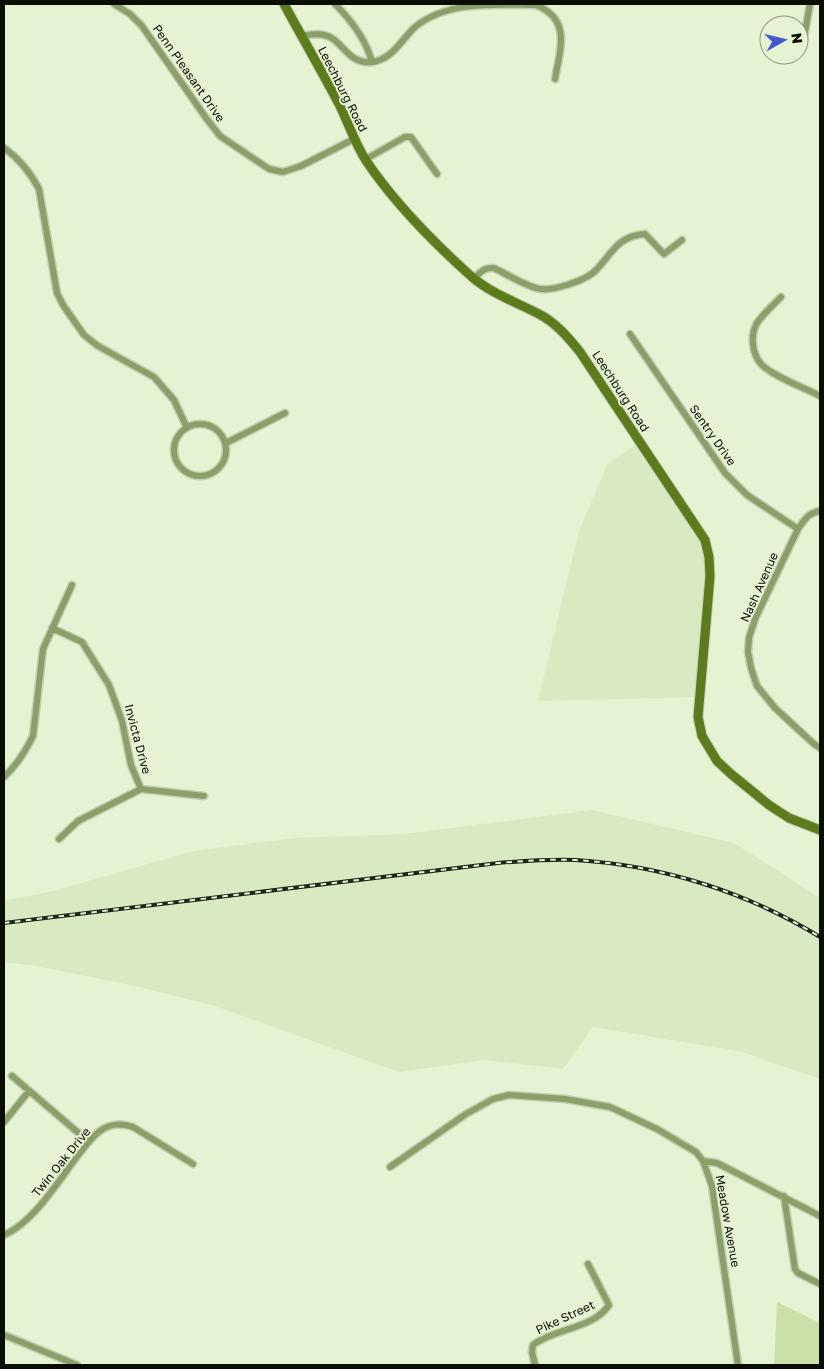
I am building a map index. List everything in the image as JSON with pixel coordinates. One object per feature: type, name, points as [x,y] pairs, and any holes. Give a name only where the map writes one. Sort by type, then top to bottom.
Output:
[{"type":"street","name":"Penn Pleasant Drive","points":[[114,4],[130,14],[142,26],[220,136],[269,169],[283,172],[301,166],[354,139]]},
{"type":"street","name":"Leechburg Road","points":[[284,4],[339,105],[354,139],[390,194],[426,233],[474,278],[511,302],[539,314],[565,333],[580,352],[705,540],[709,557],[710,576],[698,717],[702,736],[717,761],[769,805],[790,818],[820,830]]},
{"type":"street","points":[[334,4],[349,18],[369,50],[372,62]]},
{"type":"street","points":[[301,36],[325,35],[360,62],[372,62],[389,56],[416,27],[430,18],[454,9],[474,4],[536,5],[546,9],[553,15],[560,28],[561,45],[555,79]]},
{"type":"street","points":[[366,159],[405,137],[411,137],[437,174]]},
{"type":"street","points":[[4,148],[26,168],[39,189],[58,293],[71,317],[84,335],[98,346],[154,377],[174,400],[187,428]]},
{"type":"street","points":[[474,278],[483,269],[488,267],[494,268],[537,289],[550,290],[588,276],[597,269],[612,249],[620,242],[636,235],[645,234],[664,254],[682,240]]},
{"type":"street","points":[[781,297],[757,324],[753,344],[755,353],[761,364],[776,374],[820,396]]},
{"type":"street","name":"Sentry Drive","points":[[630,334],[725,473],[747,495],[798,529]]},
{"type":"street","points":[[226,443],[285,413]]},
{"type":"street","points":[[199,424],[209,426],[218,431],[226,443],[226,453],[221,466],[207,476],[192,475],[180,467],[176,459],[174,450],[180,434],[187,428],[199,424]]},
{"type":"street","name":"Nash Avenue","points":[[820,511],[806,517],[798,529],[755,619],[749,638],[748,652],[757,686],[776,708],[820,748]]},
{"type":"street","points":[[4,776],[18,762],[33,736],[43,649],[72,586]]},
{"type":"street","name":"Invicta Drive","points":[[52,628],[82,642],[109,685],[122,721],[131,765],[140,789],[204,796]]},
{"type":"street","points":[[59,838],[78,821],[140,789]]},
{"type":"street","points":[[12,1076],[89,1142]]},
{"type":"street","points":[[4,1122],[29,1091]]},
{"type":"street","name":"Meadow Avenue","points":[[390,1167],[480,1106],[493,1099],[509,1095],[565,1099],[610,1107],[683,1143],[696,1152],[703,1161],[712,1186],[738,1365]]},
{"type":"street","name":"Twin Oak Drive","points":[[4,1235],[18,1228],[32,1216],[89,1142],[102,1129],[112,1125],[122,1124],[141,1132],[193,1164]]},
{"type":"street","points":[[703,1161],[717,1163],[820,1216]]},
{"type":"street","points":[[784,1196],[795,1269],[798,1273],[820,1284]]},
{"type":"street","name":"Pike Street","points":[[535,1365],[532,1352],[533,1345],[594,1318],[606,1309],[609,1304],[588,1264]]},
{"type":"street","points":[[4,1335],[77,1365]]},
{"type":"shaded area","points":[[640,442],[707,548],[710,576],[700,697],[538,701],[579,531],[608,463]]},
{"type":"shaded area","points":[[592,810],[734,843],[820,898],[820,1079],[742,1052],[593,1027],[563,1069],[485,1060],[399,1072],[215,1006],[126,984],[37,966],[4,962],[4,901],[53,891],[193,851],[296,838],[404,834]]},
{"type":"shaded area","points":[[777,1302],[820,1323],[820,1365],[774,1365]]},
{"type":"railway","points":[[4,923],[498,863],[536,860],[575,860],[639,868],[702,884],[733,894],[763,907],[820,937]]}]
